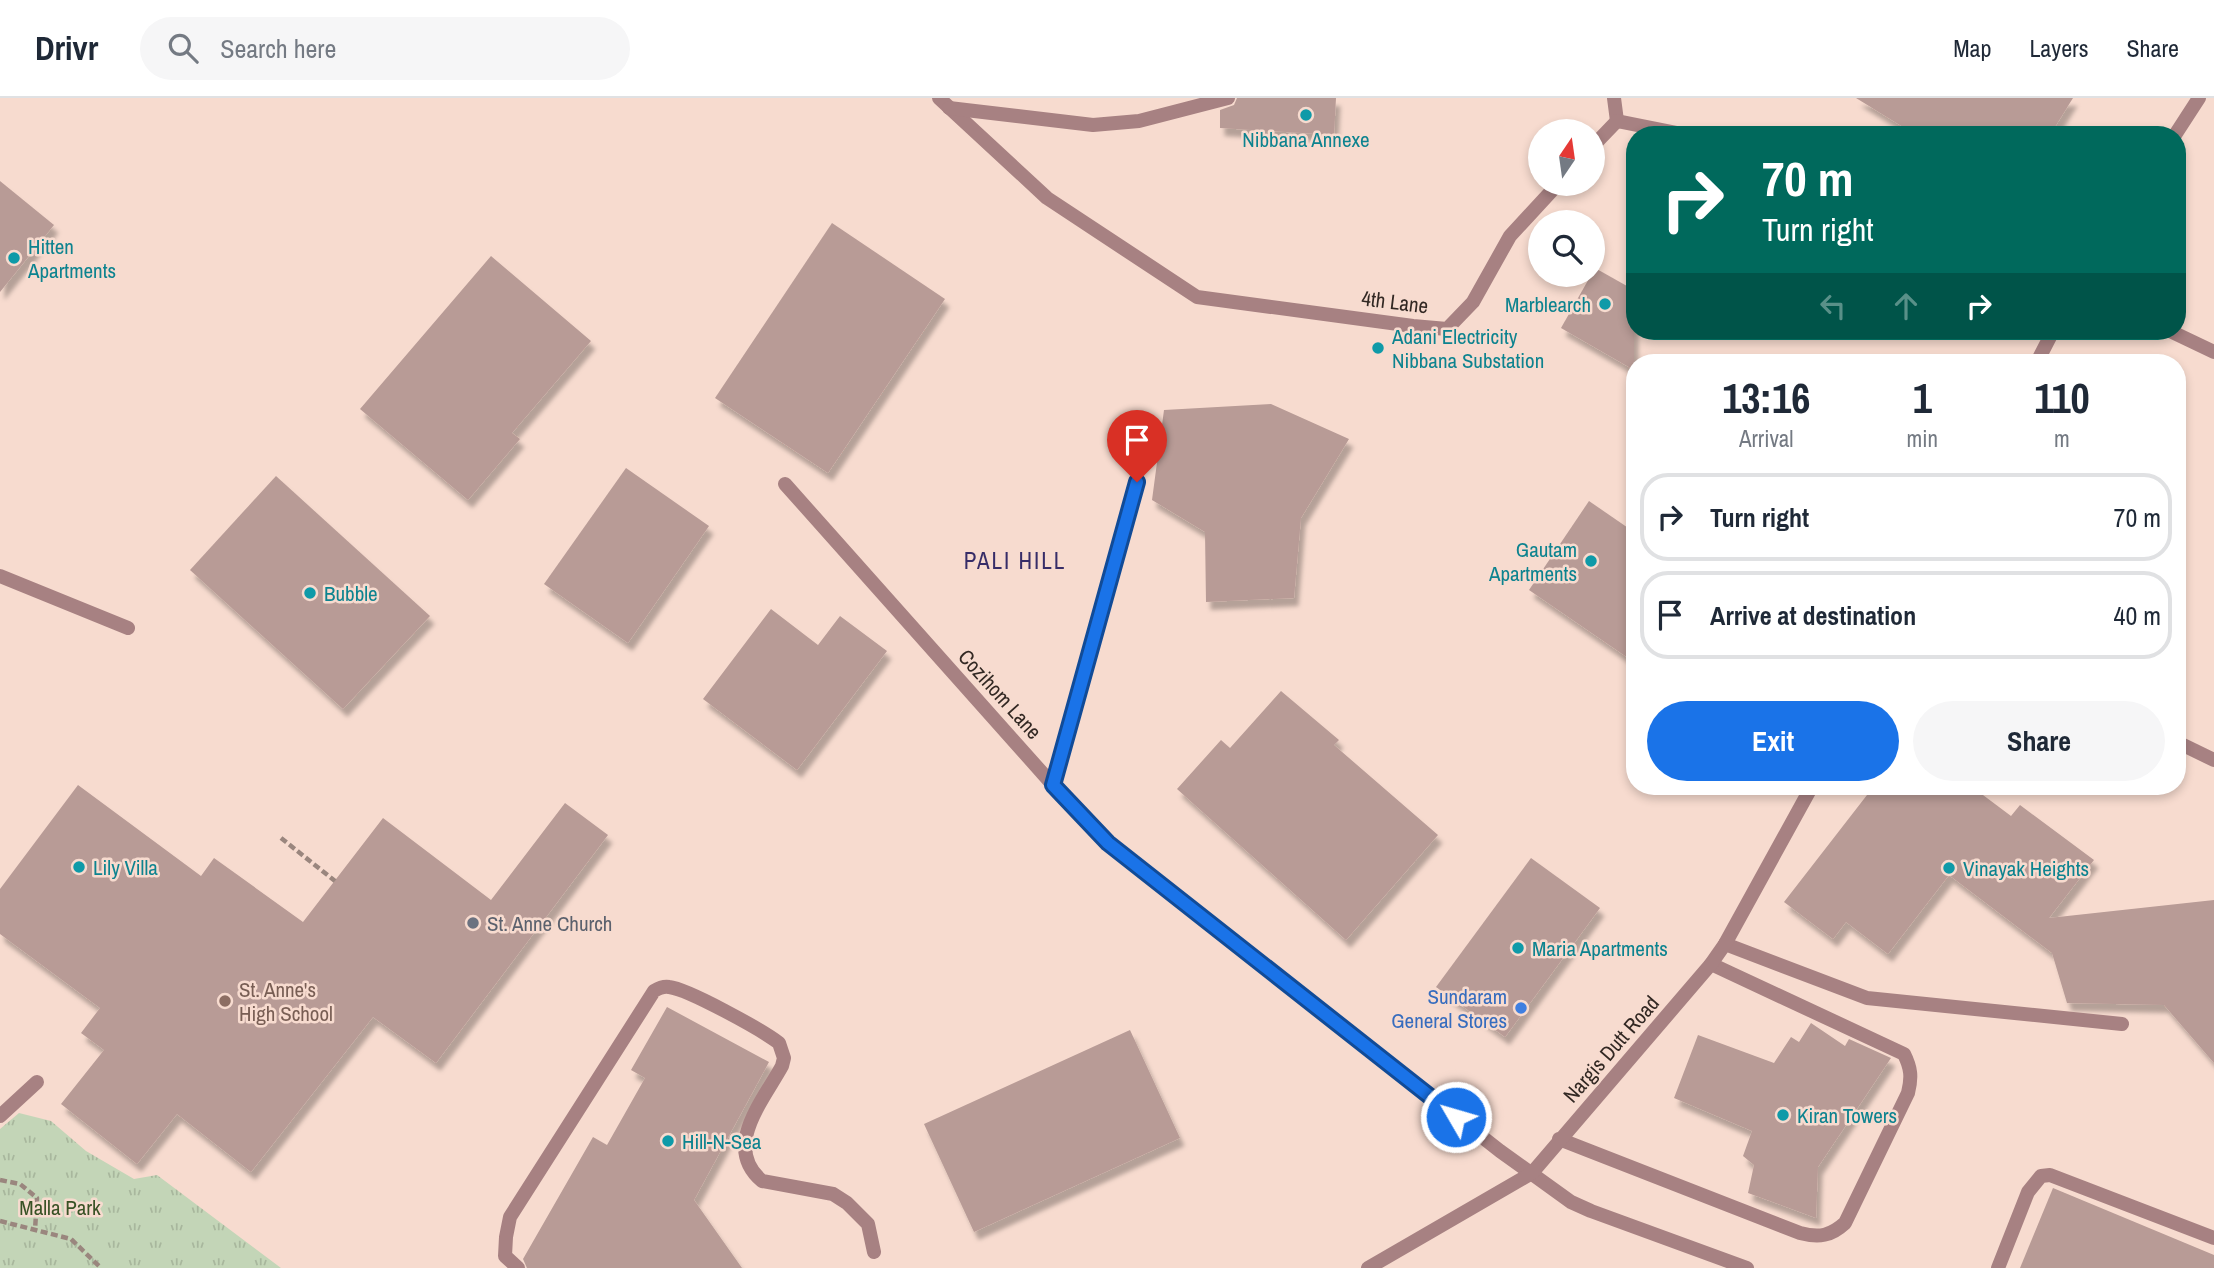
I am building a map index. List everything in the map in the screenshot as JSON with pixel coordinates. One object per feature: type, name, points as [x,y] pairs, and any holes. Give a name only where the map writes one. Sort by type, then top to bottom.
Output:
[{"type":"street","points":[[944,103],[1093,125],[1139,121],[1228,98]]},
{"type":"street","points":[[1614,98],[1617,121]]},
{"type":"street","points":[[2181,126],[2199,98]]},
{"type":"street","name":"4th Lane","points":[[944,103],[1047,198],[1197,297],[1447,329],[1473,302],[1510,236],[1547,196]]},
{"type":"street","points":[[1617,121],[1642,126]]},
{"type":"street","points":[[1605,133],[1617,121]]},
{"type":"street","points":[[2186,339],[2214,352]]},
{"type":"street","points":[[1053,785],[1137,482]]},
{"type":"street","name":"Cozihom Lane","points":[[785,484],[1108,843],[1500,1151],[1571,1202],[1748,1268]]},
{"type":"street","points":[[0,576],[128,628]]},
{"type":"street","points":[[2186,746],[2214,760]]},
{"type":"street","name":"Nargis Dutt Road","points":[[1368,1268],[1532,1173],[1711,964],[1725,944],[1807,795]]},
{"type":"street","points":[[1725,944],[1867,998],[2122,1024]]},
{"type":"street","points":[[1559,1139],[1800,1233],[1824,1236],[1836,1232],[1845,1223],[1908,1093],[1912,1080],[1904,1054],[1711,964]]},
{"type":"street","points":[[518,1268],[505,1256],[510,1217],[654,992],[663,986],[692,995],[779,1043],[784,1058],[782,1066],[744,1137],[746,1161],[753,1174],[762,1181],[833,1194],[847,1203],[868,1224],[874,1252]]},
{"type":"street","points":[[0,1116],[37,1082]]},
{"type":"street","points":[[1998,1268],[2028,1192],[2041,1176],[2050,1175],[2214,1238]]},
{"type":"path","points":[[281,838],[335,881]]},
{"type":"path","points":[[0,1181],[20,1184],[37,1198],[35,1230]]},
{"type":"path","points":[[0,1221],[71,1239],[101,1268]]},
{"type":"green space","name":"Malla Park","points":[[19,1113],[51,1121],[86,1151],[134,1179],[157,1175],[281,1268],[0,1268],[0,1129]]},
{"type":"building","points":[[1237,98],[1336,98],[1334,135],[1220,128],[1220,110],[1234,105]]},
{"type":"building","points":[[1856,98],[2073,98],[2056,126],[1901,126]]},
{"type":"building","name":"Hitten Apartments","points":[[0,181],[54,225],[0,292]]},
{"type":"building","points":[[832,223],[945,299],[828,473],[715,398]]},
{"type":"building","points":[[491,256],[591,341],[512,433],[520,439],[468,500],[360,409]]},
{"type":"building","points":[[1605,274],[1626,285],[1626,340],[1634,340],[1634,354],[1626,354],[1626,365],[1561,328],[1584,287],[1605,287]]},
{"type":"building","points":[[1271,404],[1349,439],[1301,518],[1294,598],[1206,602],[1205,532],[1152,500],[1164,410]]},
{"type":"building","points":[[626,468],[709,526],[628,643],[544,584]]},
{"type":"building","name":"Bubble","points":[[276,476],[430,616],[343,709],[190,570]]},
{"type":"building","name":"Gautam Apartments","points":[[1589,501],[1626,526],[1626,657],[1529,590]]},
{"type":"building","points":[[771,609],[818,645],[840,616],[887,651],[797,770],[703,699]]},
{"type":"building","points":[[1281,691],[1339,740],[1334,745],[1438,835],[1346,940],[1177,789],[1221,740],[1230,748]]},
{"type":"building","points":[[78,785],[201,876],[214,858],[303,922],[383,818],[491,900],[565,803],[608,835],[436,1063],[373,1017],[251,1172],[177,1114],[137,1164],[61,1104],[104,1050],[81,1033],[100,1008],[0,934],[0,889]]},
{"type":"building","name":"Vinayak Heights","points":[[1867,795],[1983,795],[2011,816],[2020,805],[2094,860],[2049,918],[2214,900],[2214,1063],[2164,1005],[2067,1003],[2052,953],[1949,875],[1888,954],[1846,922],[1833,939],[1784,902]]},
{"type":"building","name":"Maria Apartments","points":[[1531,858],[1600,908],[1505,1037],[1436,987]]},
{"type":"building","name":"Hill-N-Sea","points":[[667,1007],[769,1062],[694,1200],[742,1268],[527,1268],[523,1259],[593,1137],[607,1145],[645,1078],[631,1070]]},
{"type":"building","name":"Kiran Towers","points":[[1811,1023],[1845,1046],[1849,1039],[1891,1058],[1818,1167],[1816,1218],[1748,1193],[1754,1165],[1743,1156],[1752,1131],[1674,1098],[1698,1035],[1774,1063],[1791,1037],[1799,1042]]},
{"type":"building","points":[[1130,1030],[1180,1138],[974,1232],[924,1124]]},
{"type":"building","points":[[2053,1188],[2214,1255],[2214,1268],[2020,1268]]},
{"type":"place","name":"Nibbana Annexe","points":[[1306,115]]},
{"type":"place","name":"Hitten Apartments","points":[[14,258]]},
{"type":"place","name":"Marblearch","points":[[1605,304]]},
{"type":"place","name":"Adani Electricity Nibbana Substation","points":[[1378,348]]},
{"type":"place","name":"Gautam Apartments","points":[[1591,561]]},
{"type":"place","name":"Bubble","points":[[310,593]]},
{"type":"place","name":"Lily Villa","points":[[79,867]]},
{"type":"place","name":"Vinayak Heights","points":[[1949,868]]},
{"type":"place","name":"St. Anne Church","points":[[473,923]]},
{"type":"place","name":"Maria Apartments","points":[[1518,948]]},
{"type":"place","name":"St. Anne's High School","points":[[225,1001]]},
{"type":"place","name":"Sundaram General Stores","points":[[1521,1008]]},
{"type":"place","name":"Kiran Towers","points":[[1783,1115]]},
{"type":"place","name":"Hill-N-Sea","points":[[668,1141]]},
{"type":"district","name":"PALI HILL","points":[[1015,560]]},
{"type":"route","points":[[1137,482],[1053,785],[1108,843],[1456,1117]]}]
